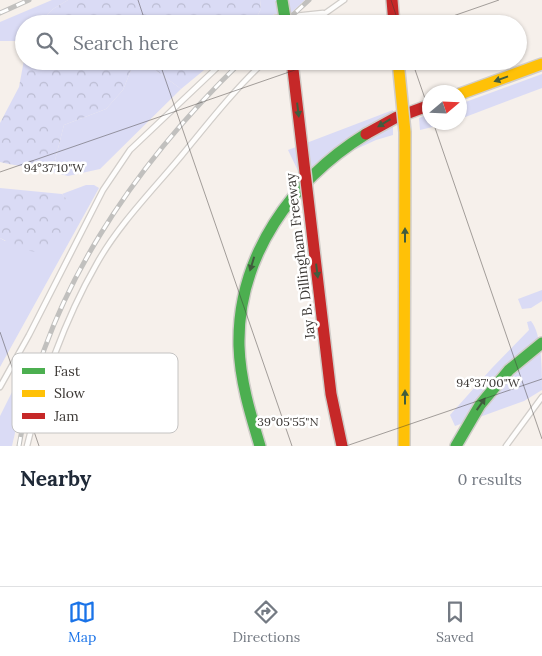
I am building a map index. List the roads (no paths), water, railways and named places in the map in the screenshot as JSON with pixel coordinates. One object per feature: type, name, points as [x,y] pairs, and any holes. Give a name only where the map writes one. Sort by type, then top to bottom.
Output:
[{"type":"highway","points":[[282,0],[284,15]]},
{"type":"highway","points":[[392,0],[393,15]]},
{"type":"highway","points":[[527,69],[542,64]]},
{"type":"highway","name":"Jay B. Dillingham Freeway","points":[[293,70],[331,394],[342,446]]},
{"type":"highway","points":[[399,70],[405,132],[404,446]]},
{"type":"highway","points":[[467,91],[526,70]]},
{"type":"highway","points":[[260,446],[243,387],[238,340],[242,296],[255,253],[270,224],[290,197],[330,160],[391,119],[422,108]]},
{"type":"highway","points":[[456,446],[480,405],[508,370],[542,343]]},
{"type":"lane","points":[[321,15],[344,0]]},
{"type":"lane","points":[[304,15],[323,13]]},
{"type":"lane","points":[[19,353],[103,190],[130,150],[214,70]]},
{"type":"lane","points":[[57,353],[96,265],[128,219],[239,85],[255,70]]},
{"type":"lane","points":[[0,387],[12,365]]},
{"type":"lane","points":[[506,446],[542,397]]},
{"type":"lane","points":[[27,446],[30,433]]},
{"type":"railway","points":[[0,13],[29,0]]},
{"type":"railway","points":[[293,15],[309,0]]},
{"type":"railway","points":[[44,353],[72,285],[99,236],[165,144],[233,70]]},
{"type":"railway","points":[[19,446],[22,433]]}]
